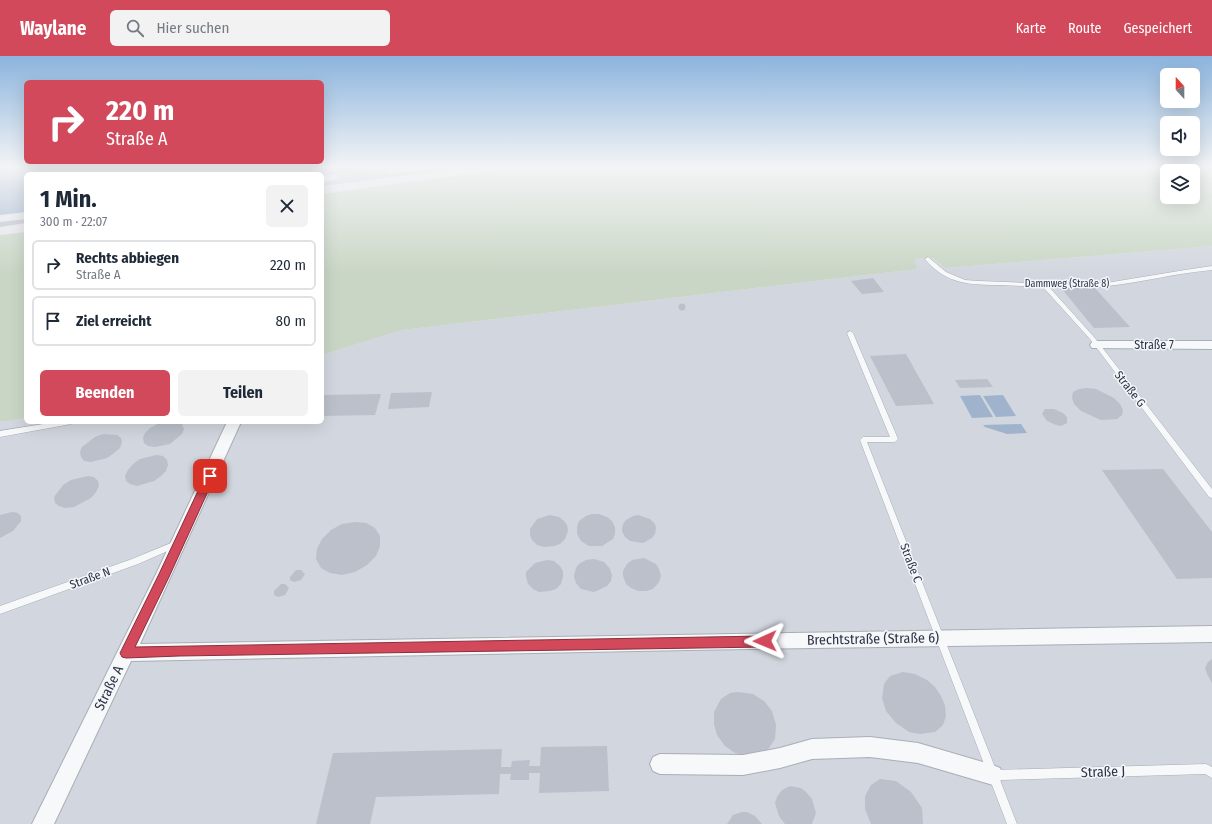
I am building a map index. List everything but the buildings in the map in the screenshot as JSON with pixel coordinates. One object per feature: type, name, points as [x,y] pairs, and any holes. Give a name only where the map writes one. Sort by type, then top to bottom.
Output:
[{"type":"street","name":"Straße 7","points":[[1096,345],[1212,345]]},
{"type":"street","name":"Straße A","points":[[43,824],[179,543],[233,424]]},
{"type":"street","name":"Brechtstraße (Straße 6)","points":[[126,653],[164,651],[694,643],[939,637],[1212,634]]},
{"type":"street","points":[[660,764],[743,765],[812,750],[870,747],[918,753],[993,775]]},
{"type":"lane","name":"Dammweg (Straße 8)","points":[[928,259],[939,271],[952,278],[974,282],[1044,285],[1105,285],[1155,277],[1175,272],[1212,268]]},
{"type":"lane","name":"Straße G","points":[[1044,285],[1096,345],[1212,495]]},
{"type":"lane","name":"Straße C","points":[[850,333],[896,439],[863,440],[1012,824]]},
{"type":"lane","points":[[0,434],[59,424]]},
{"type":"lane","name":"Straße N","points":[[0,610],[135,562],[179,543]]},
{"type":"lane","name":"Straße J","points":[[993,775],[1206,769],[1212,773]]},
{"type":"shaded area","points":[[1212,246],[1212,824],[0,824],[0,422],[24,418],[24,424],[324,424],[324,354],[402,330],[917,269],[913,259],[933,258],[945,268]]},
{"type":"green space","points":[[324,202],[1160,202],[1160,204],[1200,204],[1200,202],[1212,202],[1212,246],[945,268],[933,258],[914,259],[917,269],[402,330],[324,354]]},
{"type":"green space","points":[[24,232],[24,418],[0,422],[0,235]]},
{"type":"water","points":[[0,202],[24,202],[24,212],[0,215]]},
{"type":"water","points":[[980,395],[993,417],[972,418],[960,396]]},
{"type":"water","points":[[1003,395],[1016,416],[996,417],[983,396]]},
{"type":"water","points":[[1021,424],[1027,433],[1007,434],[983,425]]},
{"type":"route","points":[[210,476],[126,653],[179,650],[765,641]]}]
